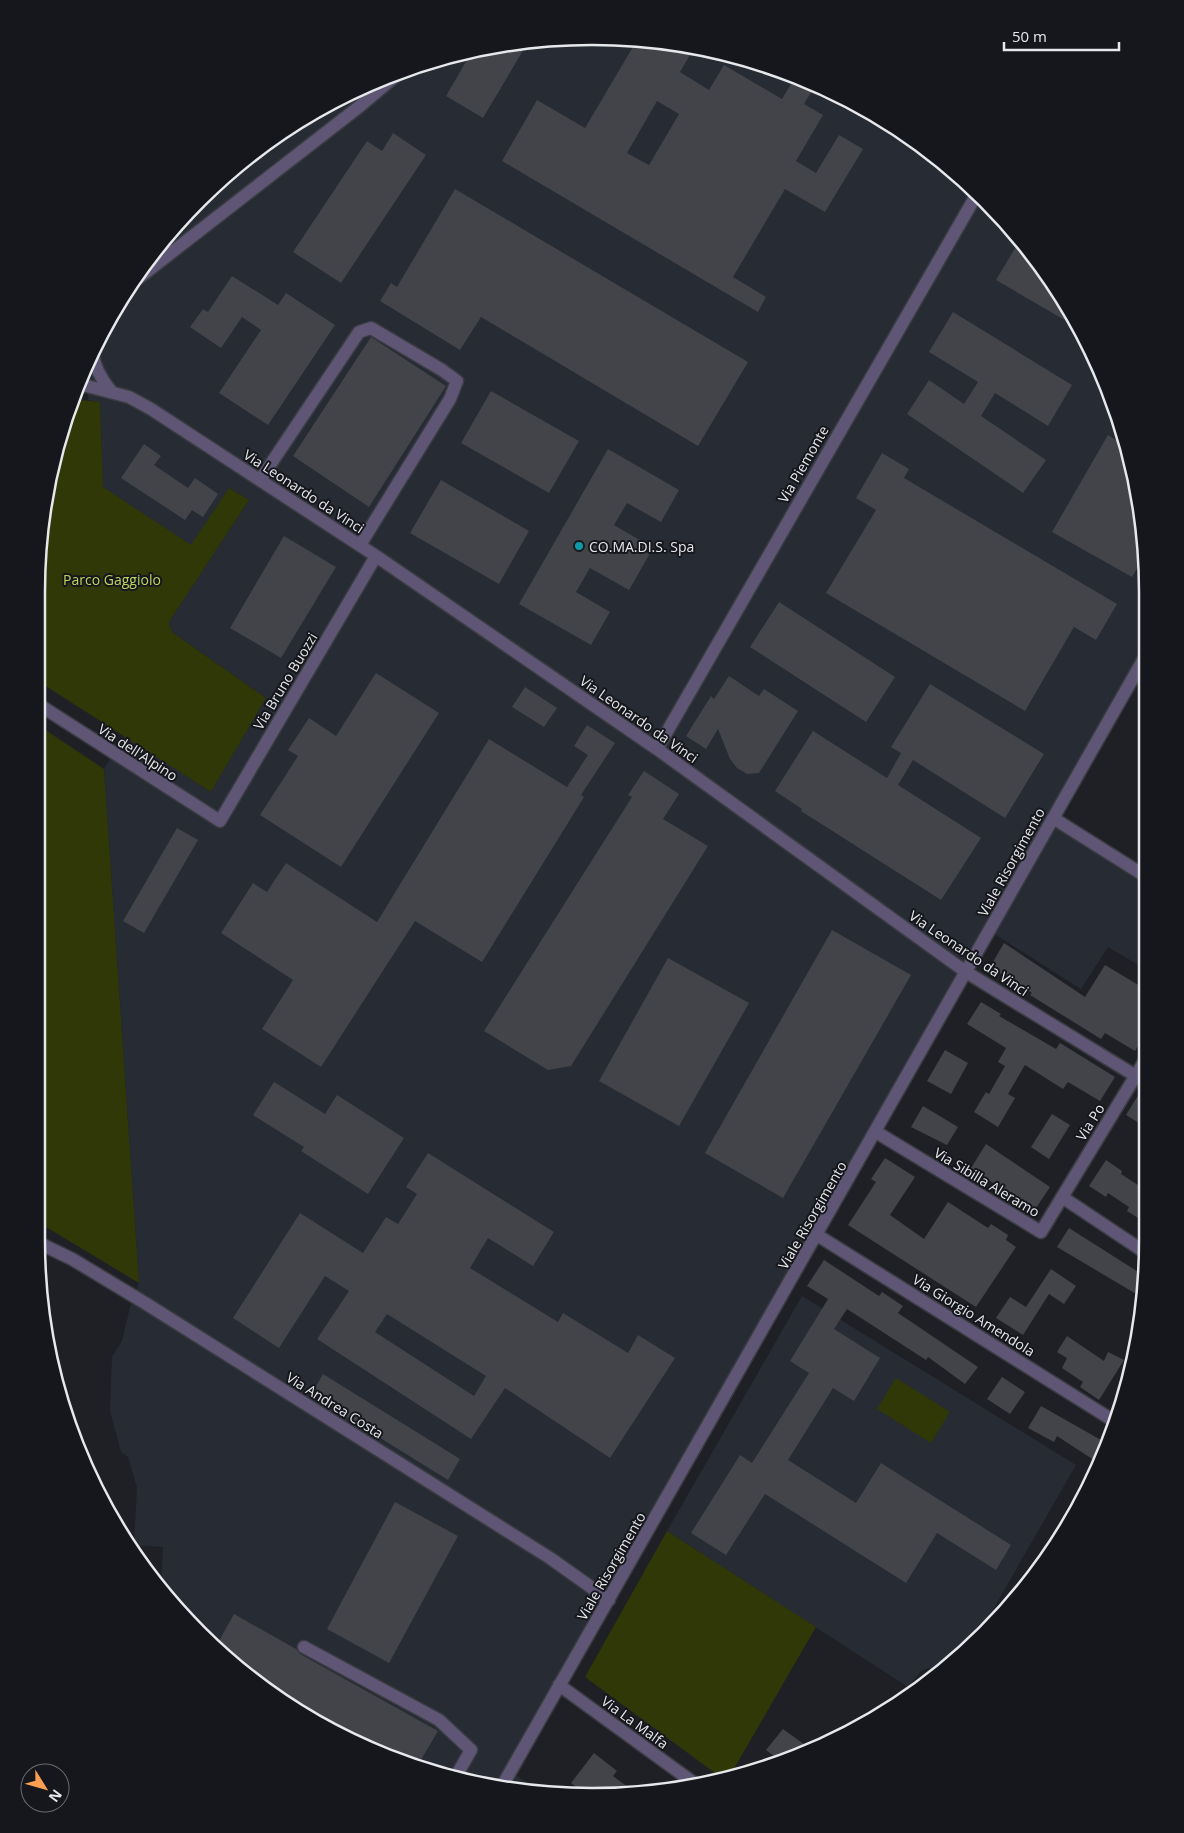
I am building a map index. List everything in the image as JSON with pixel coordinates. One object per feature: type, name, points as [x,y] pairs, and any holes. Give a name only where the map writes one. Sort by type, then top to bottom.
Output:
[{"type":"street","points":[[151,268],[382,87]]},
{"type":"street","name":"Via Piemonte","points":[[657,749],[974,200]]},
{"type":"street","points":[[260,480],[359,332],[371,328],[442,370],[457,381],[450,399],[360,545]]},
{"type":"street","points":[[95,365],[111,391]]},
{"type":"street","name":"Via Leonardo da Vinci","points":[[86,386],[111,391],[129,397],[360,545],[657,749],[966,972],[1139,1078]]},
{"type":"street","name":"Via Bruno Buozzi","points":[[220,821],[376,556]]},
{"type":"street","name":"Viale Risorgimento","points":[[505,1780],[1139,667]]},
{"type":"street","name":"Via dell'Alpino","points":[[45,709],[220,821]]},
{"type":"street","points":[[1053,818],[1139,872]]},
{"type":"street","name":"Via Po","points":[[1062,1197],[1139,1081]]},
{"type":"street","name":"Via Sibilla Aleramo","points":[[876,1132],[1041,1232],[1062,1197]]},
{"type":"street","points":[[1062,1197],[1139,1248]]},
{"type":"street","name":"Via Giorgio Amendola","points":[[817,1235],[1110,1418]]},
{"type":"street","name":"Via Andrea Costa","points":[[45,1246],[72,1259],[145,1303],[541,1553],[609,1600]]},
{"type":"street","points":[[304,1647],[439,1720],[471,1750],[459,1771]]},
{"type":"street","name":"Via La Malfa","points":[[559,1685],[688,1779]]},
{"type":"shaded area","points":[[592,45],[628,46],[663,50],[734,64],[768,74],[834,101],[896,137],[925,158],[979,205],[1026,259],[1047,288],[1083,350],[1110,416],[1128,485],[1134,521],[1138,556],[1139,657],[501,1780],[450,1769],[416,1759],[350,1732],[288,1696],[231,1652],[181,1602],[161,1578],[163,1547],[137,1545],[134,1541],[137,1488],[128,1457],[121,1452],[110,1411],[112,1357],[122,1341],[130,1307],[139,1283],[104,769],[124,736],[211,792],[266,698],[172,632],[169,622],[249,500],[229,488],[191,546],[103,487],[100,403],[88,400],[87,383],[101,350],[118,318],[158,259],[205,205],[259,158],[288,137],[350,101],[416,74],[485,56],[521,50],[556,46]]},
{"type":"shaded area","points":[[1053,821],[1139,876],[1139,965],[1108,947],[1081,989],[991,932]]},
{"type":"shaded area","points":[[802,1296],[1076,1465],[988,1618],[933,1668],[921,1671],[908,1687],[667,1531]]},
{"type":"shaded area","points":[[511,1771],[528,1784],[521,1783],[505,1780]]},
{"type":"green space","name":"Parco Gaggiolo","points":[[80,400],[100,402],[103,487],[191,545],[229,488],[249,500],[169,622],[172,632],[266,698],[211,792],[45,686],[46,556],[50,521],[64,450]]},
{"type":"green space","points":[[45,730],[104,769],[139,1283],[45,1226]]},
{"type":"green space","points":[[896,1378],[950,1412],[931,1443],[877,1409]]},
{"type":"green space","points":[[667,1531],[816,1627],[734,1769],[715,1773],[585,1677]]},
{"type":"building","points":[[633,47],[663,50],[690,55],[680,72],[709,90],[724,65],[782,99],[791,83],[812,92],[804,104],[823,115],[796,161],[816,173],[839,135],[863,149],[825,212],[785,189],[733,277],[766,297],[758,312],[502,161],[537,100],[585,128]],"holes":[[[657,101],[679,114],[649,165],[627,153]]]},
{"type":"building","points":[[523,50],[483,118],[446,96],[467,60]]},
{"type":"building","points":[[393,133],[426,155],[341,283],[293,252],[367,141],[382,151]]},
{"type":"building","points":[[455,189],[748,362],[698,446],[481,317],[460,350],[380,301],[391,283],[397,287]]},
{"type":"building","points":[[1016,247],[1047,288],[1067,322],[996,280]]},
{"type":"building","points":[[232,276],[278,305],[286,293],[335,325],[268,425],[219,393],[261,330],[242,317],[221,348],[190,327],[203,309],[208,312]]},
{"type":"building","points":[[953,312],[1072,385],[1048,426],[995,393],[981,416],[1046,460],[1023,493],[907,414],[929,380],[964,404],[978,382],[929,352]]},
{"type":"building","points":[[371,337],[446,386],[369,507],[293,456]]},
{"type":"building","points":[[491,391],[579,441],[549,493],[461,443]]},
{"type":"building","points":[[1108,435],[1117,441],[1128,485],[1138,556],[1138,566],[1132,577],[1052,532]]},
{"type":"building","points":[[144,444],[161,456],[154,465],[188,488],[195,478],[218,494],[203,517],[192,510],[185,520],[121,478]]},
{"type":"building","name":"CO.MA.DI.S. Spa","points":[[608,449],[679,490],[661,522],[627,503],[614,525],[653,548],[629,590],[590,568],[576,592],[610,612],[591,645],[519,604]]},
{"type":"building","points":[[882,453],[909,469],[904,478],[1117,604],[1096,640],[1074,627],[1025,711],[826,593],[876,510],[856,498]]},
{"type":"building","points":[[441,480],[529,531],[499,584],[410,533]]},
{"type":"building","points":[[284,536],[336,567],[281,658],[230,628]]},
{"type":"building","points":[[779,602],[895,677],[866,722],[750,647]]},
{"type":"building","points":[[376,673],[439,713],[341,867],[260,815],[298,756],[288,750],[309,718],[336,736]]},
{"type":"building","points":[[729,676],[759,696],[764,689],[798,711],[759,773],[747,774],[737,768],[730,759],[718,729],[706,749],[686,736],[711,696],[714,699]]},
{"type":"building","points":[[930,684],[1044,754],[1005,818],[913,760],[898,785],[981,838],[941,900],[801,811],[802,809],[775,791],[813,731],[887,778],[901,753],[891,747]]},
{"type":"building","points":[[525,687],[557,708],[544,727],[512,707]]},
{"type":"building","points":[[587,725],[615,743],[581,795],[584,797],[482,962],[415,921],[321,1067],[262,1029],[293,980],[221,933],[253,883],[267,892],[286,863],[377,922],[489,739],[567,787],[588,755],[574,746]]},
{"type":"building","points":[[644,771],[679,794],[663,819],[708,846],[571,1066],[548,1070],[484,1031],[632,797],[628,795]]},
{"type":"building","points":[[177,828],[198,840],[144,933],[123,921]]},
{"type":"building","points":[[832,930],[911,975],[783,1198],[705,1153]]},
{"type":"building","points":[[1004,943],[1085,997],[1105,965],[1139,985],[1139,1044],[1135,1051],[1105,1033],[1101,1039],[1030,995],[1032,993],[990,967]]},
{"type":"building","points":[[668,958],[749,1003],[679,1126],[599,1081]]},
{"type":"building","points":[[981,1002],[1001,1014],[999,1016],[1056,1049],[1060,1043],[1115,1077],[1100,1101],[1068,1082],[1063,1089],[1025,1065],[1008,1094],[1015,1098],[998,1127],[974,1112],[986,1092],[989,1094],[1005,1066],[998,1062],[1006,1048],[967,1024]]},
{"type":"building","points":[[945,1050],[968,1063],[951,1094],[927,1081]]},
{"type":"building","points":[[274,1082],[325,1114],[337,1095],[404,1138],[368,1194],[301,1151],[304,1147],[253,1115]]},
{"type":"building","points":[[1139,1094],[1139,1123],[1126,1115]]},
{"type":"building","points":[[923,1106],[958,1127],[947,1145],[911,1127]]},
{"type":"building","points":[[1052,1114],[1070,1125],[1049,1159],[1031,1147]]},
{"type":"building","points":[[986,1144],[1050,1187],[1034,1211],[971,1168]]},
{"type":"building","points":[[428,1153],[554,1232],[533,1266],[488,1238],[470,1268],[558,1322],[563,1313],[628,1353],[638,1335],[675,1358],[610,1458],[505,1388],[471,1439],[317,1339],[349,1291],[325,1276],[279,1348],[233,1318],[300,1213],[363,1253],[386,1217],[398,1224],[417,1194],[406,1187]],"holes":[[[387,1314],[486,1376],[474,1396],[375,1332]]]},
{"type":"building","points":[[885,1158],[915,1177],[890,1215],[924,1239],[948,1202],[988,1228],[991,1224],[1008,1235],[1006,1240],[1016,1247],[976,1307],[848,1225],[876,1182],[871,1179]]},
{"type":"building","points":[[1106,1160],[1122,1171],[1121,1174],[1139,1186],[1139,1218],[1127,1211],[1129,1207],[1108,1193],[1106,1197],[1089,1186]]},
{"type":"building","points":[[1069,1228],[1138,1272],[1136,1294],[1057,1247]]},
{"type":"building","points":[[824,1260],[879,1296],[882,1292],[903,1306],[898,1313],[978,1367],[965,1384],[928,1357],[926,1360],[847,1309],[834,1329],[880,1358],[854,1401],[833,1388],[788,1460],[856,1503],[881,1463],[1011,1545],[996,1570],[937,1533],[906,1583],[765,1494],[726,1555],[691,1533],[740,1455],[752,1463],[809,1373],[790,1361],[828,1299],[807,1286]]},
{"type":"building","points":[[1051,1269],[1076,1286],[1064,1304],[1049,1294],[1023,1335],[996,1318],[1010,1297],[1026,1307]]},
{"type":"building","points":[[1067,1336],[1104,1361],[1108,1352],[1124,1360],[1099,1400],[1080,1387],[1083,1382],[1062,1368],[1067,1358],[1057,1352]]},
{"type":"building","points":[[323,1374],[460,1459],[448,1480],[311,1395]]},
{"type":"building","points":[[1002,1377],[1025,1392],[1010,1414],[987,1399]]},
{"type":"building","points":[[1041,1406],[1101,1440],[1093,1459],[1057,1436],[1054,1442],[1028,1428]]},
{"type":"building","points":[[395,1502],[458,1536],[389,1663],[327,1629]]},
{"type":"building","points":[[234,1614],[296,1649],[300,1654],[438,1731],[421,1760],[383,1746],[350,1732],[288,1696],[259,1675],[219,1641]]},
{"type":"building","points":[[783,1729],[804,1745],[775,1756],[766,1750]]},
{"type":"building","points":[[594,1753],[617,1771],[613,1776],[628,1787],[577,1788],[571,1783]]},
{"type":"place","name":"CO.MA.DI.S. Spa","points":[[579,546]]}]
